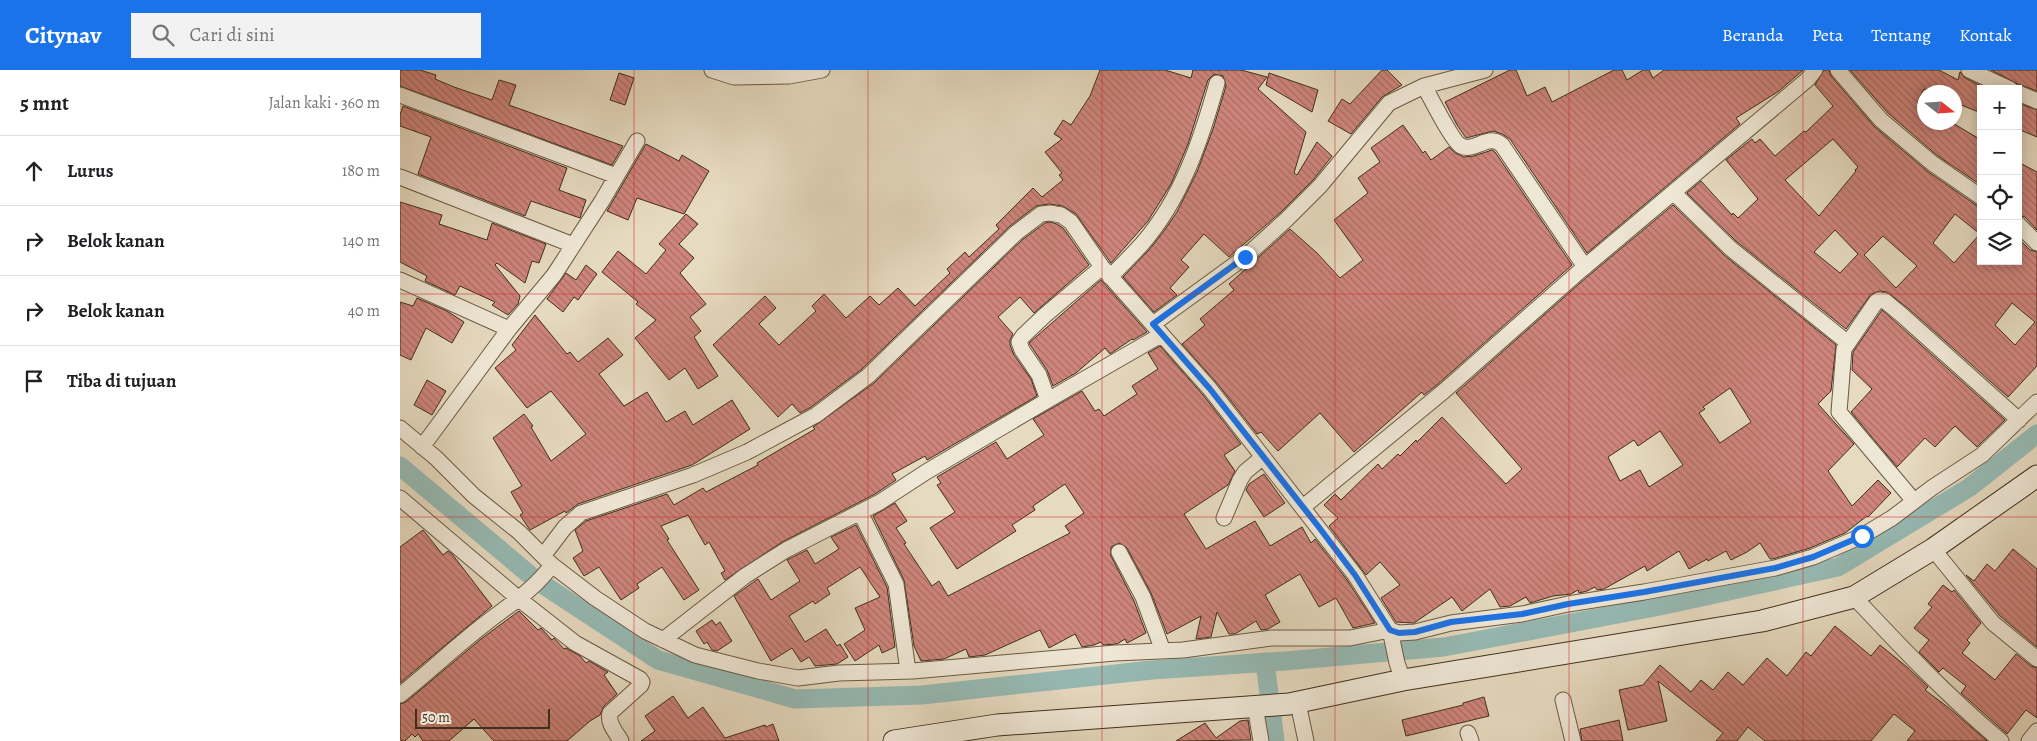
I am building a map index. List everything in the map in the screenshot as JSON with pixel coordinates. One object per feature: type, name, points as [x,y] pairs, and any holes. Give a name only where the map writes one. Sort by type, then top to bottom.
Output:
[{"type":"main road","points":[[899,741],[997,725],[1294,704],[1400,672],[1762,621],[1854,597],[1933,548],[2037,476]]},
{"type":"street","points":[[712,70],[734,77],[789,76],[822,70]]},
{"type":"street","points":[[664,640],[745,576],[786,550],[880,502],[926,472],[1048,400],[1157,329],[1287,220],[1320,186],[1389,103],[1424,86],[1485,70]]},
{"type":"street","points":[[1303,507],[1444,391],[1585,267],[1808,79],[1815,70]]},
{"type":"street","points":[[1838,70],[1880,120],[1932,163],[1977,194]]},
{"type":"street","points":[[1969,70],[2001,85]]},
{"type":"street","points":[[1048,400],[1039,375],[1022,350],[1020,342],[1023,336],[1044,316],[1143,244],[1180,187],[1196,151],[1217,83]]},
{"type":"street","points":[[1424,86],[1460,146],[1466,148],[1490,140],[1502,145],[1585,267]]},
{"type":"street","points":[[400,95],[616,176]]},
{"type":"street","points":[[2022,95],[2037,101]]},
{"type":"street","points":[[422,447],[509,329],[554,275],[637,141]]},
{"type":"street","points":[[400,177],[573,245]]},
{"type":"street","points":[[1674,193],[1730,248],[1848,343]]},
{"type":"street","points":[[400,695],[522,596],[546,566],[565,527],[580,514],[693,476],[747,452],[816,415],[868,376],[1016,233],[1042,214],[1061,215],[1071,222],[1106,272],[1210,389],[1303,507],[1355,575],[1392,634],[1400,672]]},
{"type":"street","points":[[2022,228],[2037,243]]},
{"type":"street","points":[[400,280],[509,329]]},
{"type":"street","points":[[1914,501],[1839,412],[1844,349],[1876,302],[1879,300],[1885,301],[2019,420]]},
{"type":"street","points":[[400,428],[474,496],[519,532],[546,566],[631,622],[695,655],[758,671],[798,678],[839,673],[908,671],[1115,653],[1184,650],[1272,638],[1350,638],[1415,632],[1451,622],[1522,614],[1568,604],[1775,568],[1813,557],[1862,536],[1892,518],[1982,455],[2037,402]]},
{"type":"street","points":[[1224,518],[1245,472],[1263,457]]},
{"type":"street","points":[[400,498],[522,596],[575,643],[642,682],[610,713],[610,723],[621,741]]},
{"type":"street","points":[[860,512],[896,584],[908,671]]},
{"type":"street","points":[[1933,548],[1993,624],[2037,659]]},
{"type":"street","points":[[1120,552],[1143,597],[1163,651]]},
{"type":"street","points":[[1854,597],[1972,717],[2001,741]]},
{"type":"street","points":[[1563,700],[1573,741]]},
{"type":"street","points":[[1294,704],[1306,741]]},
{"type":"street","points":[[1258,706],[1261,741]]},
{"type":"street","points":[[2029,741],[2037,730]]},
{"type":"building","points":[[400,70],[420,70],[436,75],[435,79],[492,100],[499,80],[516,85],[509,105],[623,146],[612,165],[400,86]]},
{"type":"building","points":[[1100,70],[1165,70],[1191,78],[1193,70],[1241,70],[1267,77],[1258,89],[1306,132],[1294,173],[1297,175],[1317,142],[1332,156],[1313,180],[1281,212],[1229,257],[1204,234],[1181,260],[1189,267],[1170,288],[1177,295],[1154,312],[1123,277],[1164,231],[1177,212],[1197,172],[1226,86],[1223,76],[1214,74],[1208,80],[1188,144],[1171,184],[1148,221],[1111,263],[1076,214],[1063,206],[1049,204],[1036,206],[1010,226],[862,369],[800,413],[792,404],[778,417],[713,345],[765,296],[776,308],[759,324],[779,345],[816,311],[812,306],[824,294],[846,318],[870,296],[879,305],[898,288],[915,306],[950,273],[947,269],[965,252],[969,257],[999,229],[996,225],[1033,188],[1042,197],[1063,180],[1059,175],[1062,173],[1045,152],[1062,139],[1054,134],[1063,120],[1071,125],[1090,96]]},
{"type":"building","points":[[1382,70],[1387,70],[1402,85],[1382,97],[1351,134],[1328,121],[1342,99],[1350,104]]},
{"type":"building","points":[[1510,70],[1516,70],[1527,96],[1545,87],[1552,102],[1614,70],[1622,70],[1627,80],[1643,70],[1649,70],[1653,78],[1664,70],[1803,70],[1779,91],[1736,118],[1740,124],[1587,253],[1510,139],[1493,131],[1466,138],[1445,102]]},
{"type":"building","points":[[1824,70],[1829,70],[1831,76],[1875,127],[1927,171],[1977,205],[1977,232],[1955,214],[1933,243],[1954,263],[1977,237],[1977,265],[2022,265],[2022,242],[2030,250],[2037,252],[2037,366],[2008,397],[1909,309],[1887,292],[1880,291],[1871,294],[1846,329],[1736,241],[1687,193],[1701,181],[1732,215],[1733,213],[1738,218],[1758,199],[1726,160],[1752,139],[1755,143],[1760,139],[1775,156],[1804,131],[1806,132],[1833,106],[1815,85]],"holes":[[[1833,139],[1858,167],[1819,216],[1785,180]],[[1835,230],[1858,254],[1840,273],[1814,252]],[[1883,236],[1917,266],[1896,288],[1864,255]],[[2012,303],[2035,322],[2015,345],[1995,325]]]},
{"type":"building","points":[[1850,70],[1939,70],[1958,80],[1960,72],[1965,78],[1979,85],[1977,85],[1977,111],[1962,105],[1962,85],[1917,85],[1917,130],[1962,129],[1977,138],[1977,182],[1938,156],[1888,113]]},
{"type":"building","points":[[1991,70],[2037,70],[2037,91],[2018,84]]},
{"type":"building","points":[[619,73],[634,78],[625,105],[610,100]]},
{"type":"building","points":[[1269,73],[1318,90],[1312,112],[1266,85]]},
{"type":"building","points":[[2022,104],[2037,110],[2037,137],[2022,131]]},
{"type":"building","points":[[403,106],[567,168],[559,190],[586,200],[580,218],[531,201],[525,216],[418,174],[431,137],[400,126],[400,115]]},
{"type":"building","points":[[1403,125],[1423,153],[1425,151],[1431,160],[1449,147],[1455,153],[1464,157],[1492,150],[1495,152],[1572,265],[1438,384],[1424,395],[1422,392],[1354,452],[1320,413],[1278,451],[1261,432],[1257,434],[1217,383],[1182,344],[1205,325],[1200,319],[1234,290],[1229,284],[1290,229],[1317,253],[1340,278],[1363,260],[1334,220],[1368,193],[1358,178],[1380,162],[1371,148]]},
{"type":"building","points":[[646,144],[679,161],[682,155],[709,171],[684,214],[637,198],[628,220],[607,211]]},
{"type":"building","points":[[2022,164],[2037,172],[2037,230],[2022,216]]},
{"type":"building","points":[[400,202],[442,215],[439,224],[487,240],[492,223],[546,244],[539,263],[532,261],[525,283],[497,263],[495,265],[520,296],[518,304],[508,315],[492,305],[495,302],[460,286],[455,295],[425,281],[427,276],[400,262]]},
{"type":"building","points":[[1673,205],[1724,255],[1836,345],[1831,391],[1818,404],[1854,444],[1828,471],[1852,506],[1878,480],[1891,493],[1868,517],[1845,533],[1810,548],[1773,559],[1770,559],[1760,543],[1731,560],[1726,551],[1689,569],[1679,551],[1647,571],[1645,566],[1604,589],[1597,590],[1595,587],[1579,593],[1578,590],[1571,594],[1553,596],[1530,603],[1526,597],[1510,606],[1500,607],[1490,589],[1462,611],[1452,597],[1414,623],[1396,622],[1381,598],[1400,585],[1380,562],[1366,575],[1329,526],[1338,518],[1324,505],[1335,494],[1341,500],[1378,464],[1382,469],[1398,454],[1400,456],[1442,417],[1506,484],[1522,469],[1456,393],[1587,277]],"holes":[[[1730,388],[1751,422],[1720,443],[1699,413],[1705,409],[1703,407]],[[1660,431],[1683,465],[1649,487],[1640,470],[1620,481],[1608,457],[1634,440],[1638,446]]]},
{"type":"building","points":[[686,214],[698,224],[679,244],[694,258],[680,273],[706,304],[690,317],[701,331],[694,337],[718,376],[698,389],[685,368],[669,380],[635,338],[656,320],[602,272],[618,251],[646,274],[666,250],[659,244]]},
{"type":"building","points":[[1050,222],[1064,229],[1089,265],[1034,313],[1020,297],[998,317],[1013,334],[1010,345],[1014,355],[1031,379],[1037,396],[927,460],[925,456],[892,474],[896,480],[875,494],[782,542],[725,580],[721,573],[725,571],[709,542],[705,545],[688,515],[661,526],[669,539],[667,540],[699,590],[684,600],[662,567],[637,584],[639,588],[621,600],[599,567],[584,576],[573,558],[583,551],[575,530],[586,521],[667,494],[674,505],[703,488],[706,492],[758,465],[757,463],[815,429],[813,427],[874,383],[1022,240],[1045,223]]},
{"type":"building","points":[[586,265],[597,274],[578,300],[574,297],[563,312],[547,299],[566,273],[576,280]]},
{"type":"building","points":[[1101,280],[1147,332],[1132,339],[1110,354],[1105,348],[1076,373],[1053,386],[1047,370],[1029,343]]},
{"type":"building","points":[[417,298],[447,311],[464,322],[452,343],[426,328],[411,360],[400,355],[400,302],[413,306]]},
{"type":"building","points":[[1882,310],[2005,420],[1977,447],[1955,426],[1935,447],[1925,438],[1897,467],[1851,412],[1872,389],[1852,370],[1853,352]]},
{"type":"building","points":[[535,315],[567,354],[570,352],[578,362],[608,338],[623,355],[599,374],[624,406],[647,392],[666,422],[685,411],[693,425],[732,400],[750,429],[692,465],[578,504],[566,513],[565,511],[530,530],[520,515],[523,513],[511,492],[522,486],[493,438],[524,414],[533,426],[531,427],[551,461],[586,434],[551,391],[527,408],[495,368],[516,350],[512,345]]},
{"type":"building","points":[[1160,346],[1203,395],[1241,444],[1224,455],[1235,471],[1228,485],[1184,514],[1206,549],[1255,521],[1270,546],[1302,527],[1311,543],[1315,539],[1347,580],[1375,623],[1353,628],[1336,598],[1319,607],[1300,574],[1265,595],[1280,622],[1268,629],[1261,630],[1256,621],[1235,634],[1229,634],[1217,612],[1211,637],[1196,639],[1201,616],[1167,634],[1151,593],[1127,548],[1119,543],[1111,547],[1111,556],[1134,601],[1146,633],[1127,643],[1125,639],[1117,644],[1103,645],[1101,642],[1082,647],[1075,634],[1049,648],[1040,630],[985,655],[969,657],[966,649],[944,659],[921,661],[914,646],[904,580],[873,516],[895,503],[907,521],[896,528],[906,543],[904,544],[932,586],[939,581],[948,596],[1070,533],[1065,526],[1084,513],[1065,484],[1033,506],[1035,510],[1012,525],[1016,531],[957,569],[930,528],[955,512],[937,485],[941,483],[937,477],[996,442],[1007,459],[1044,435],[1033,419],[1082,391],[1095,411],[1099,409],[1104,416],[1137,394],[1132,386],[1158,369],[1148,353]]},
{"type":"building","points":[[427,380],[446,391],[432,415],[414,405]]},
{"type":"building","points":[[1264,474],[1285,503],[1264,517],[1246,490],[1249,484]]},
{"type":"building","points":[[856,525],[887,587],[895,647],[882,653],[879,645],[855,661],[844,644],[865,630],[855,608],[880,597],[860,567],[827,588],[830,594],[815,604],[813,601],[789,616],[805,642],[826,629],[837,646],[840,644],[848,657],[837,664],[815,666],[809,657],[801,662],[792,648],[771,661],[734,596],[758,579],[771,600],[800,581],[787,560],[807,550],[815,564],[839,549],[831,537]]},
{"type":"building","points":[[423,530],[443,555],[448,551],[452,554],[492,606],[400,683],[400,547]]},
{"type":"building","points":[[2013,549],[2037,569],[2037,647],[2000,616],[1966,575],[1974,581],[1987,564],[1995,571]]},
{"type":"building","points":[[1943,585],[1952,592],[1954,590],[1981,623],[1967,640],[1970,643],[1962,653],[1995,680],[2016,654],[2031,666],[2037,668],[2037,718],[2026,710],[2007,734],[1961,693],[1966,686],[1943,668],[1939,672],[1919,652],[1929,640],[1914,628],[1932,607],[1928,604]]},
{"type":"building","points":[[519,611],[538,630],[541,628],[564,649],[566,648],[580,656],[586,663],[589,661],[608,672],[604,675],[617,694],[604,706],[600,715],[567,741],[494,741],[474,719],[449,741],[423,741],[418,734],[415,737],[412,734],[405,741],[400,741],[400,704],[406,702],[481,639]]},
{"type":"building","points":[[712,620],[716,625],[720,622],[732,641],[717,651],[712,650],[707,642],[704,644],[696,631]]},
{"type":"building","points":[[1835,626],[1871,656],[1880,645],[1928,687],[1925,690],[1987,741],[1907,741],[1915,731],[1894,714],[1871,741],[1765,741],[1748,727],[1737,741],[1716,741],[1723,733],[1658,681],[1667,721],[1628,730],[1619,690],[1643,685],[1660,665],[1691,692],[1701,680],[1713,690],[1728,672],[1743,685],[1767,658],[1787,676],[1806,652],[1811,656]]},
{"type":"building","points":[[673,696],[688,718],[703,707],[725,738],[773,724],[779,741],[641,741],[655,731],[645,716]]},
{"type":"building","points":[[1484,697],[1489,716],[1406,736],[1402,720],[1463,705],[1463,703]]},
{"type":"building","points":[[1248,720],[1251,740],[1176,741],[1205,723],[1216,738],[1240,721]]},
{"type":"building","points":[[1619,720],[1623,741],[1582,741],[1580,729]]},
{"type":"waterway","points":[[400,466],[536,580],[658,660],[795,699],[922,695],[1152,670],[1444,647],[1660,606],[1838,567],[1970,487],[2037,434]]},
{"type":"waterway","points":[[1265,662],[1275,741]]},
{"type":"route","points":[[1245,257],[1153,324],[1210,389],[1318,526],[1355,575],[1390,630],[1399,633],[1415,632],[1451,622],[1522,614],[1568,604],[1775,568],[1813,557],[1862,536]]}]
